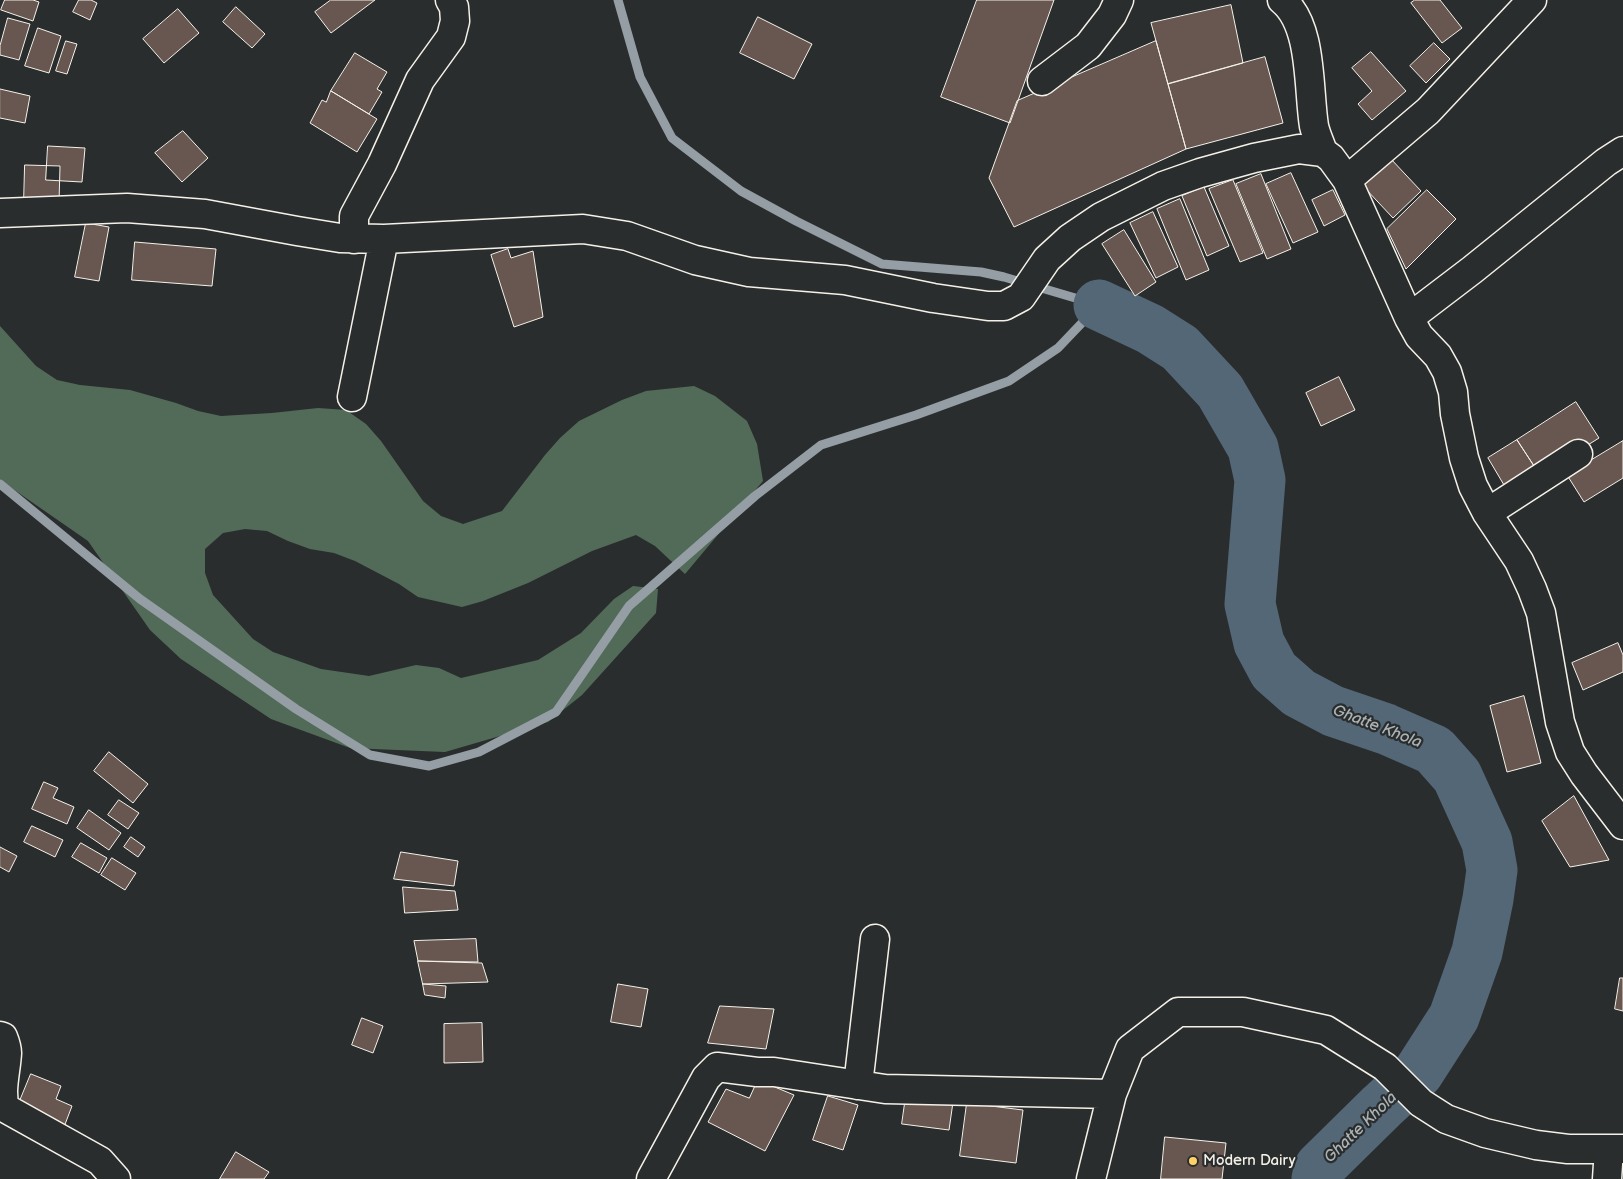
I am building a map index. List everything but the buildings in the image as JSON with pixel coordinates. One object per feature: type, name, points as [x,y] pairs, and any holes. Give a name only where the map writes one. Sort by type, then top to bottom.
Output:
[{"type":"street","points":[[354,239],[354,216],[382,164],[420,80],[451,37],[455,21],[454,7],[450,0]]},
{"type":"street","points":[[1042,81],[1088,46],[1112,15],[1119,0]]},
{"type":"street","points":[[1282,0],[1288,5],[1297,19],[1304,43],[1314,128],[1323,152]]},
{"type":"street","points":[[1347,180],[1428,112],[1532,0]]},
{"type":"street","points":[[0,213],[127,208],[205,214],[297,232],[354,239],[583,229],[627,236],[694,260],[749,272],[845,280],[933,298],[988,306],[1004,306],[1021,297],[1047,259],[1070,238],[1101,216],[1163,186],[1200,173],[1254,158],[1299,149],[1323,152],[1331,158],[1347,180],[1409,318],[1419,336],[1438,356],[1448,372],[1464,458],[1473,486],[1487,513],[1519,561],[1541,613],[1560,722],[1570,752],[1584,774],[1623,825]]},
{"type":"street","points":[[1409,318],[1606,162],[1623,152]]},
{"type":"street","points":[[352,397],[384,239]]},
{"type":"street","points":[[1487,513],[1578,454]]},
{"type":"street","points":[[858,1084],[875,939]]},
{"type":"street","points":[[1091,1179],[1112,1094],[1130,1050],[1178,1012],[1243,1012],[1326,1030],[1385,1067],[1421,1103],[1446,1119],[1485,1133],[1536,1145],[1568,1149],[1616,1149],[1607,1179]]},
{"type":"street","points":[[0,1036],[3,1037],[7,1051],[1,1099],[5,1108],[100,1161],[116,1179]]},
{"type":"street","points":[[651,1179],[706,1078],[717,1067],[774,1072],[885,1089],[1112,1094]]},
{"type":"green space","points":[[0,326],[36,366],[57,380],[80,385],[130,390],[198,411],[221,416],[318,408],[346,410],[366,424],[381,441],[423,501],[441,516],[463,524],[502,511],[545,455],[579,421],[622,400],[646,391],[694,386],[715,396],[747,421],[757,444],[763,481],[685,574],[655,546],[636,535],[592,551],[528,583],[483,601],[462,607],[418,597],[399,584],[355,561],[334,553],[310,549],[267,531],[245,529],[223,533],[205,549],[205,573],[213,595],[253,639],[273,652],[321,669],[369,676],[416,665],[439,668],[461,678],[538,660],[581,633],[614,599],[633,586],[658,589],[656,613],[582,695],[548,722],[445,752],[350,748],[271,719],[181,659],[150,630],[88,541],[0,480]]},
{"type":"waterway","points":[[0,484],[140,599],[296,709],[370,755],[429,766],[479,752],[556,712],[629,606],[755,496],[821,445],[916,415],[1009,381],[1058,348],[1099,305],[981,272],[882,264],[741,191],[672,138],[640,77],[618,0]]},
{"type":"waterway","name":"Ghatte Khola","points":[[1099,305],[1150,329],[1180,348],[1220,391],[1253,448],[1260,480],[1250,604],[1259,643],[1274,671],[1299,693],[1333,711],[1386,729],[1434,750],[1457,776],[1487,842],[1492,870],[1488,899],[1477,952],[1454,1017],[1418,1073],[1320,1167],[1317,1179]]},
{"type":"place","name":"Modern Dairy","points":[[1193,1161]]}]
